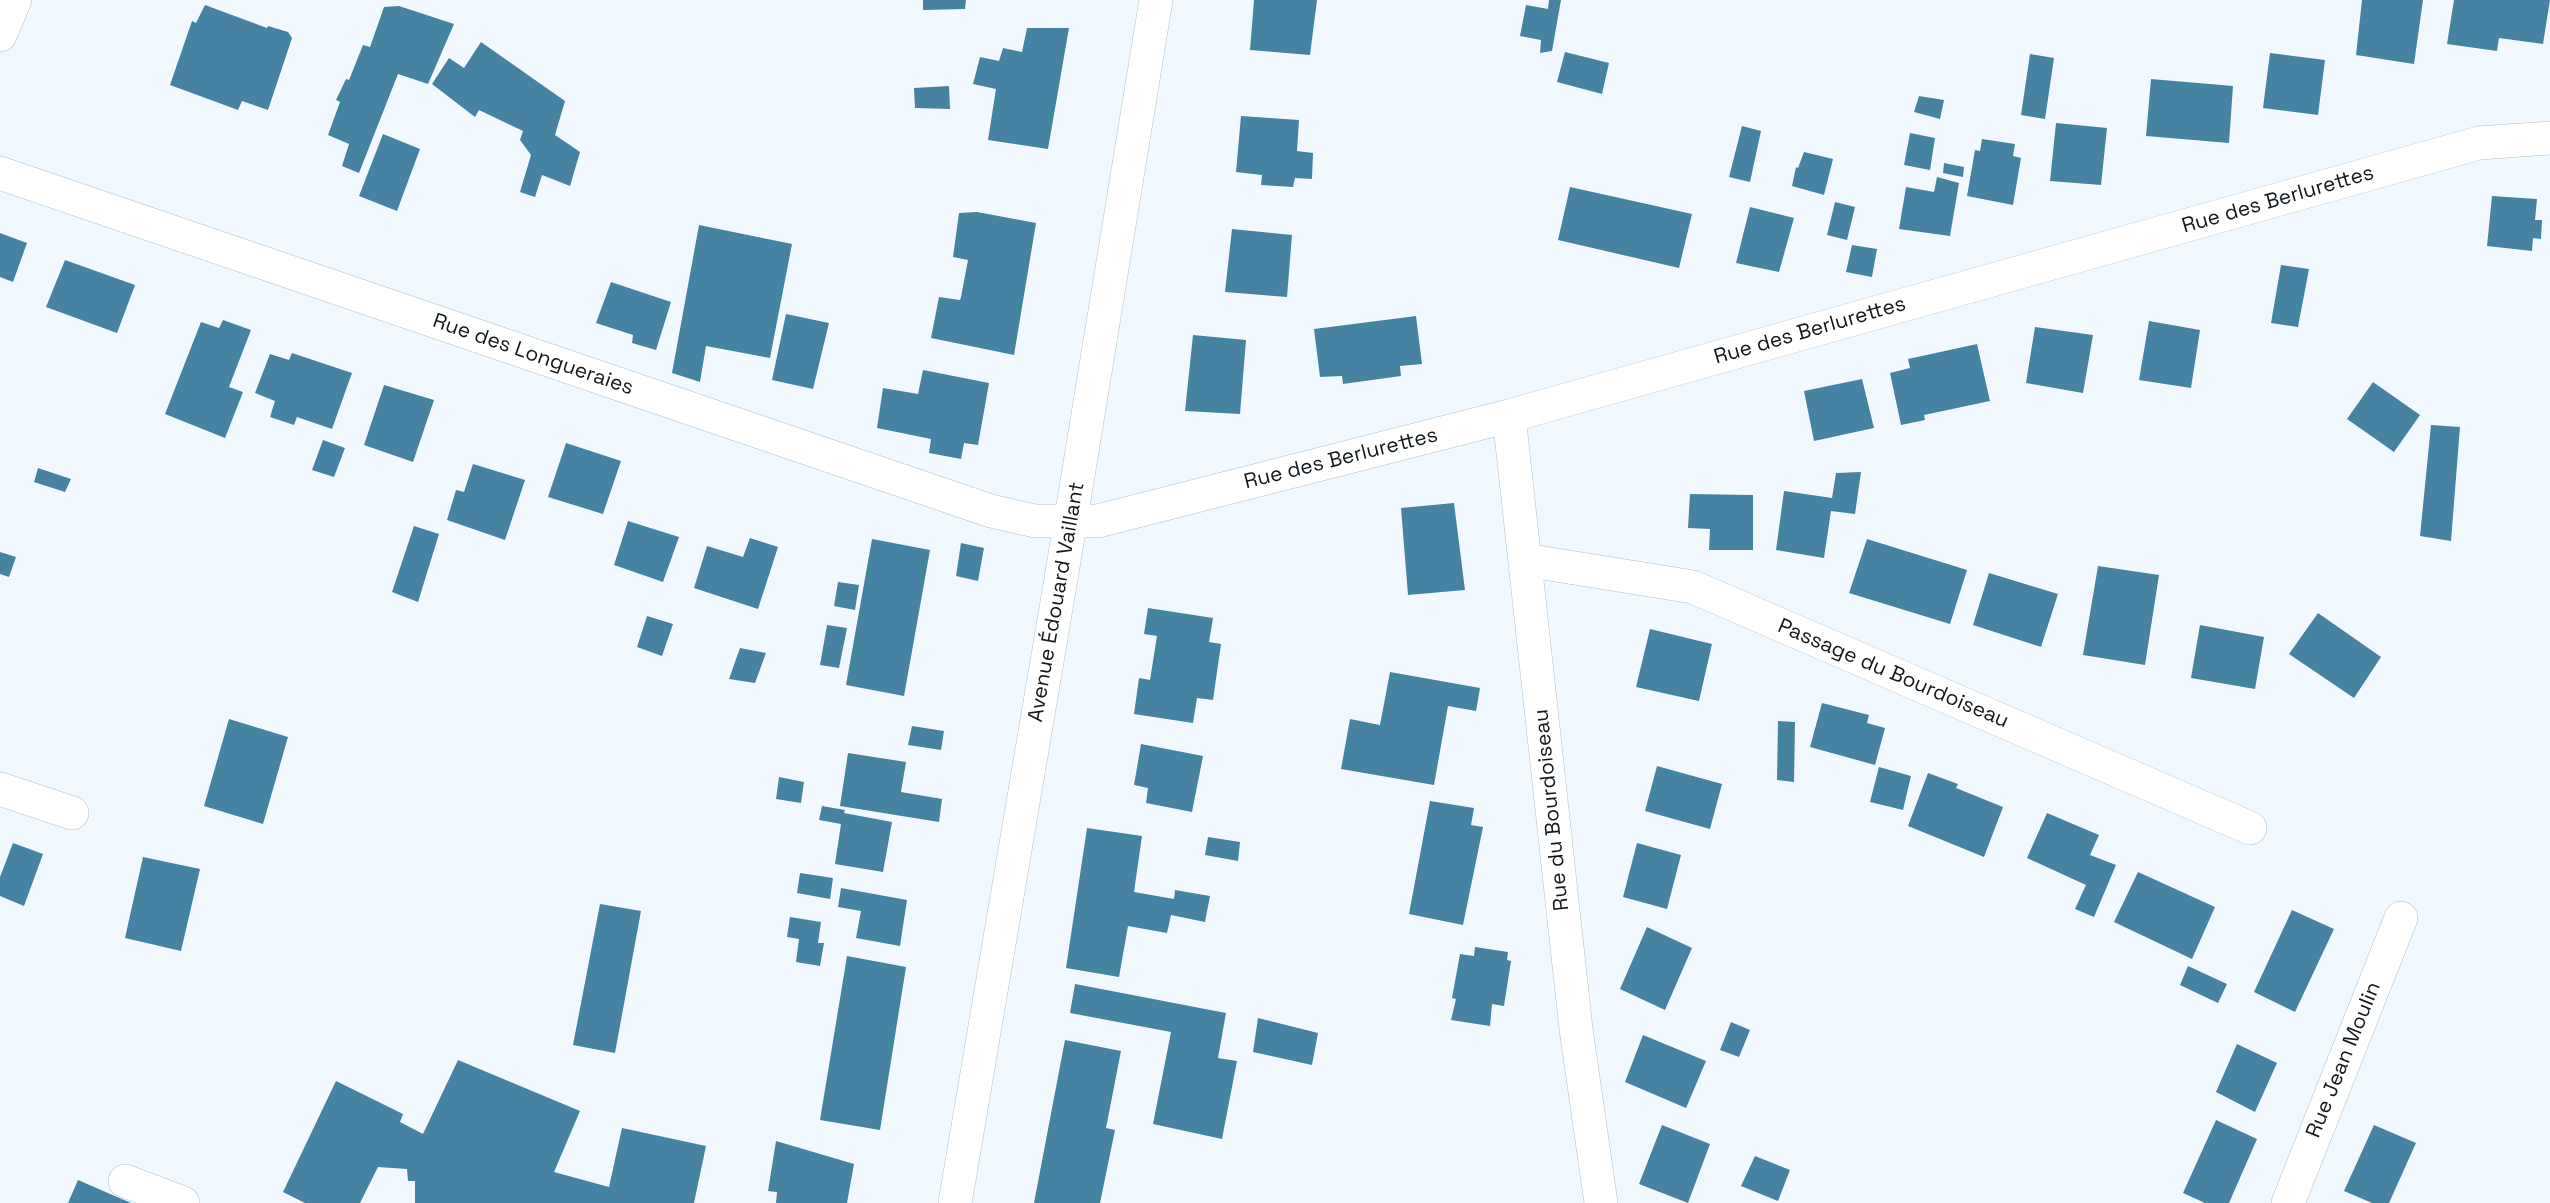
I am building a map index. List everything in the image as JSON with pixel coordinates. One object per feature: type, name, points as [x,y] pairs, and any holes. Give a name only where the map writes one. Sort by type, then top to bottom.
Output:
[{"type":"street","name":"Avenue Édouard Vaillant","points":[[955,1203],[1156,0]]},
{"type":"street","points":[[0,35],[12,2]]},
{"type":"street","name":"Rue des Berlurettes","points":[[1070,522],[1098,521],[1509,416],[2479,143],[2550,138]]},
{"type":"street","name":"Rue des Longueraies","points":[[0,173],[991,511],[1035,521],[1070,522]]},
{"type":"street","name":"Rue du Bourdoiseau","points":[[1509,416],[1576,1029],[1601,1203]]},
{"type":"street","name":"Passage du Bourdoiseau","points":[[1525,560],[1693,587],[2250,828]]},
{"type":"street","points":[[0,789],[72,813]]},
{"type":"street","name":"Rue Jean Moulin","points":[[2288,1203],[2401,918]]},
{"type":"street","points":[[125,1181],[183,1203]]},
{"type":"building","points":[[923,0],[966,0],[965,9],[923,10]]},
{"type":"building","points":[[1254,0],[1317,0],[1310,55],[1250,50]]},
{"type":"building","points":[[1549,0],[1561,0],[1552,51],[1540,53],[1541,40],[1520,36],[1526,5],[1548,9]]},
{"type":"building","points":[[2362,0],[2423,0],[2414,64],[2356,55]]},
{"type":"building","points":[[2454,0],[2550,0],[2543,44],[2499,38],[2497,51],[2447,44]]},
{"type":"building","points":[[205,5],[267,28],[268,26],[288,32],[292,38],[268,110],[242,101],[238,110],[170,85],[192,21],[196,23]]},
{"type":"building","points":[[399,6],[454,24],[428,84],[398,74],[359,173],[342,166],[349,144],[328,135],[340,102],[336,100],[346,79],[349,80],[363,45],[370,47],[384,7]]},
{"type":"building","points":[[1027,28],[1069,28],[1048,149],[988,140],[996,89],[973,84],[980,57],[999,61],[1003,48],[1022,52]]},
{"type":"building","points":[[481,42],[565,101],[555,135],[580,152],[570,186],[542,175],[535,197],[520,192],[531,155],[520,140],[523,131],[479,110],[475,117],[432,84],[449,58],[464,68]]},
{"type":"building","points":[[1565,52],[1609,63],[1602,94],[1557,82]]},
{"type":"building","points":[[2270,53],[2325,60],[2318,115],[2263,108]]},
{"type":"building","points":[[2030,54],[2054,58],[2045,119],[2021,115]]},
{"type":"building","points":[[2151,79],[2233,86],[2229,143],[2146,136]]},
{"type":"building","points":[[949,86],[950,109],[915,108],[914,88]]},
{"type":"building","points":[[1919,96],[1944,100],[1940,119],[1914,112]]},
{"type":"building","points":[[1241,116],[1299,120],[1297,151],[1313,153],[1312,179],[1295,178],[1293,187],[1261,185],[1262,175],[1236,172]]},
{"type":"building","points":[[2056,123],[2107,128],[2101,185],[2050,181]]},
{"type":"building","points":[[1742,126],[1761,131],[1750,182],[1729,177]]},
{"type":"building","points":[[1910,133],[1935,138],[1930,170],[1904,165]]},
{"type":"building","points":[[383,134],[420,149],[397,211],[359,196]]},
{"type":"building","points":[[1982,139],[2015,144],[2013,156],[2021,158],[2013,205],[1967,196],[1975,150],[1980,151]]},
{"type":"building","points":[[1804,152],[1833,159],[1824,195],[1792,186],[1796,167],[1798,168]]},
{"type":"building","points":[[1944,163],[1964,167],[1963,177],[1943,173]]},
{"type":"building","points":[[1937,177],[1959,183],[1950,236],[1899,229],[1906,187],[1934,192]]},
{"type":"building","points":[[1570,187],[1692,214],[1679,268],[1558,240]]},
{"type":"building","points":[[2492,196],[2537,199],[2535,220],[2542,220],[2541,239],[2533,238],[2532,251],[2487,246]]},
{"type":"building","points":[[1835,202],[1855,207],[1847,240],[1827,235]]},
{"type":"building","points":[[1750,207],[1794,218],[1779,272],[1736,263]]},
{"type":"building","points":[[977,212],[1036,223],[1014,355],[931,338],[939,297],[960,300],[961,297],[968,260],[953,257],[959,213]]},
{"type":"building","points":[[699,225],[792,244],[770,358],[706,346],[700,382],[672,373]]},
{"type":"building","points":[[1232,229],[1292,235],[1287,297],[1225,292]]},
{"type":"building","points":[[0,233],[27,243],[13,282],[0,277]]},
{"type":"building","points":[[1852,245],[1877,249],[1872,277],[1846,272]]},
{"type":"building","points":[[65,260],[135,285],[117,333],[46,307]]},
{"type":"building","points":[[2281,265],[2309,269],[2298,327],[2271,323]]},
{"type":"building","points":[[611,282],[671,302],[656,350],[632,343],[633,335],[596,323]]},
{"type":"building","points":[[786,314],[829,323],[813,389],[772,380]]},
{"type":"building","points":[[1416,316],[1422,364],[1400,366],[1401,376],[1343,384],[1342,376],[1320,377],[1314,329]]},
{"type":"building","points":[[223,320],[251,330],[229,387],[243,392],[225,438],[165,414],[201,322],[219,328]]},
{"type":"building","points":[[2149,321],[2200,330],[2191,388],[2139,380]]},
{"type":"building","points":[[2035,327],[2093,335],[2083,393],[2026,383]]},
{"type":"building","points":[[1193,335],[1246,340],[1240,414],[1185,411]]},
{"type":"building","points":[[1977,344],[1990,401],[1924,415],[1925,420],[1901,425],[1890,373],[1910,368],[1908,359]]},
{"type":"building","points":[[292,353],[352,373],[332,429],[297,417],[294,425],[270,417],[275,401],[255,393],[270,354],[289,360]]},
{"type":"building","points":[[923,370],[989,383],[978,445],[964,443],[961,459],[929,453],[931,439],[877,428],[883,388],[918,394]]},
{"type":"building","points":[[1862,379],[1874,428],[1814,441],[1804,391]]},
{"type":"building","points":[[2373,382],[2420,415],[2394,452],[2347,419]]},
{"type":"building","points":[[384,385],[434,400],[413,462],[364,445]]},
{"type":"building","points":[[2431,425],[2460,427],[2451,541],[2420,536]]},
{"type":"building","points":[[323,440],[345,448],[334,477],[312,470]]},
{"type":"building","points":[[566,443],[621,461],[603,514],[548,497]]},
{"type":"building","points":[[473,464],[525,480],[505,540],[447,520],[456,490],[464,492]]},
{"type":"building","points":[[38,468],[71,479],[65,492],[34,482]]},
{"type":"building","points":[[1861,472],[1855,514],[1831,511],[1824,558],[1776,550],[1784,491],[1832,498],[1836,473]]},
{"type":"building","points":[[1690,494],[1753,495],[1753,550],[1709,550],[1710,529],[1688,528]]},
{"type":"building","points":[[1454,503],[1465,590],[1408,595],[1401,508]]},
{"type":"building","points":[[628,521],[679,537],[663,582],[614,565]]},
{"type":"building","points":[[414,526],[439,534],[418,602],[392,592]]},
{"type":"building","points":[[750,538],[778,547],[758,609],[694,588],[707,546],[743,557]]},
{"type":"building","points":[[872,539],[930,550],[904,696],[846,685]]},
{"type":"building","points":[[1867,539],[1967,570],[1950,624],[1849,593]]},
{"type":"building","points":[[961,543],[984,548],[978,581],[956,576]]},
{"type":"building","points":[[0,552],[16,557],[9,577],[0,574]]},
{"type":"building","points":[[2098,566],[2159,575],[2145,665],[2083,655]]},
{"type":"building","points":[[1989,573],[2058,594],[2041,647],[1973,625]]},
{"type":"building","points":[[838,582],[859,585],[855,610],[834,606]]},
{"type":"building","points":[[1148,608],[1213,618],[1209,642],[1221,644],[1213,700],[1197,698],[1193,723],[1134,714],[1139,678],[1150,680],[1157,636],[1144,634]]},
{"type":"building","points":[[2318,613],[2381,657],[2354,698],[2289,654]]},
{"type":"building","points":[[647,616],[673,624],[662,656],[637,647]]},
{"type":"building","points":[[827,625],[847,628],[839,668],[820,665]]},
{"type":"building","points":[[2200,625],[2264,637],[2255,689],[2191,678]]},
{"type":"building","points":[[1650,629],[1712,644],[1699,701],[1636,687]]},
{"type":"building","points":[[740,648],[766,653],[755,683],[729,679]]},
{"type":"building","points":[[1390,672],[1480,688],[1476,711],[1448,706],[1434,785],[1341,769],[1350,719],[1380,725]]},
{"type":"building","points":[[1822,703],[1869,715],[1867,723],[1885,728],[1875,765],[1810,747]]},
{"type":"building","points":[[229,719],[288,737],[263,824],[204,806]]},
{"type":"building","points":[[1778,721],[1795,722],[1794,782],[1777,780]]},
{"type":"building","points":[[912,726],[944,731],[941,750],[908,745]]},
{"type":"building","points":[[1141,744],[1203,756],[1192,812],[1146,803],[1148,788],[1134,785]]},
{"type":"building","points":[[848,753],[906,762],[901,792],[942,799],[939,822],[840,806]]},
{"type":"building","points":[[1657,766],[1722,784],[1710,829],[1645,811]]},
{"type":"building","points":[[1879,767],[1911,776],[1903,810],[1870,802]]},
{"type":"building","points":[[1928,773],[1958,784],[1956,788],[2003,807],[1984,857],[1908,826]]},
{"type":"building","points":[[779,777],[804,782],[801,803],[776,799]]},
{"type":"building","points":[[1430,801],[1474,808],[1471,825],[1483,827],[1463,925],[1409,914]]},
{"type":"building","points":[[822,806],[845,810],[844,813],[892,822],[883,872],[835,864],[841,824],[819,820]]},
{"type":"building","points":[[2047,813],[2099,835],[2090,855],[2116,865],[2094,917],[2075,909],[2086,885],[2027,858]]},
{"type":"building","points":[[1087,828],[1142,836],[1134,892],[1174,899],[1175,890],[1210,896],[1205,922],[1171,915],[1167,933],[1128,926],[1119,977],[1066,968]]},
{"type":"building","points":[[1208,837],[1240,842],[1238,861],[1205,855]]},
{"type":"building","points":[[13,843],[43,854],[24,906],[0,896],[0,877]]},
{"type":"building","points":[[1637,843],[1681,855],[1667,909],[1623,897]]},
{"type":"building","points":[[143,857],[200,869],[181,951],[125,938]]},
{"type":"building","points":[[2138,872],[2215,907],[2192,959],[2114,922]]},
{"type":"building","points":[[800,873],[833,878],[830,899],[797,893]]},
{"type":"building","points":[[841,888],[907,900],[900,946],[856,938],[861,911],[838,907]]},
{"type":"building","points":[[600,904],[641,911],[615,1053],[573,1045]]},
{"type":"building","points":[[2292,910],[2334,929],[2295,1012],[2254,992]]},
{"type":"building","points":[[790,917],[821,922],[818,943],[824,943],[820,966],[796,962],[799,939],[787,937]]},
{"type":"building","points":[[1647,927],[1692,948],[1665,1010],[1620,989]]},
{"type":"building","points":[[1475,947],[1508,952],[1507,960],[1511,961],[1504,1006],[1492,1004],[1490,1026],[1451,1020],[1456,999],[1452,998],[1460,954],[1474,956]]},
{"type":"building","points":[[847,956],[906,967],[880,1130],[820,1120]]},
{"type":"building","points":[[2188,966],[2227,984],[2218,1003],[2180,985]]},
{"type":"building","points":[[1075,984],[1226,1013],[1218,1058],[1237,1061],[1222,1139],[1153,1124],[1171,1032],[1070,1013]]},
{"type":"building","points":[[1258,1018],[1318,1033],[1312,1065],[1253,1052]]},
{"type":"building","points":[[1731,1022],[1750,1030],[1739,1057],[1720,1050]]},
{"type":"building","points":[[1643,1035],[1706,1061],[1686,1108],[1625,1082]]},
{"type":"building","points":[[1065,1040],[1121,1051],[1106,1128],[1115,1130],[1100,1203],[1034,1203]]},
{"type":"building","points":[[2237,1044],[2277,1063],[2255,1112],[2216,1092]]},
{"type":"building","points":[[458,1060],[580,1111],[554,1172],[609,1187],[622,1128],[706,1146],[694,1203],[415,1203],[415,1181],[408,1181],[407,1169],[378,1167],[360,1203],[305,1203],[283,1192],[336,1081],[403,1114],[400,1122],[423,1134]]},
{"type":"building","points":[[2216,1120],[2257,1139],[2229,1203],[2205,1203],[2183,1193]]},
{"type":"building","points":[[1662,1125],[1710,1144],[1688,1203],[1639,1184]]},
{"type":"building","points":[[2374,1125],[2416,1143],[2389,1203],[2372,1203],[2344,1191]]},
{"type":"building","points":[[776,1141],[854,1164],[847,1203],[776,1203],[777,1192],[768,1191]]},
{"type":"building","points":[[1755,1156],[1790,1170],[1778,1201],[1741,1186]]},
{"type":"building","points":[[78,1180],[131,1203],[68,1203]]}]
